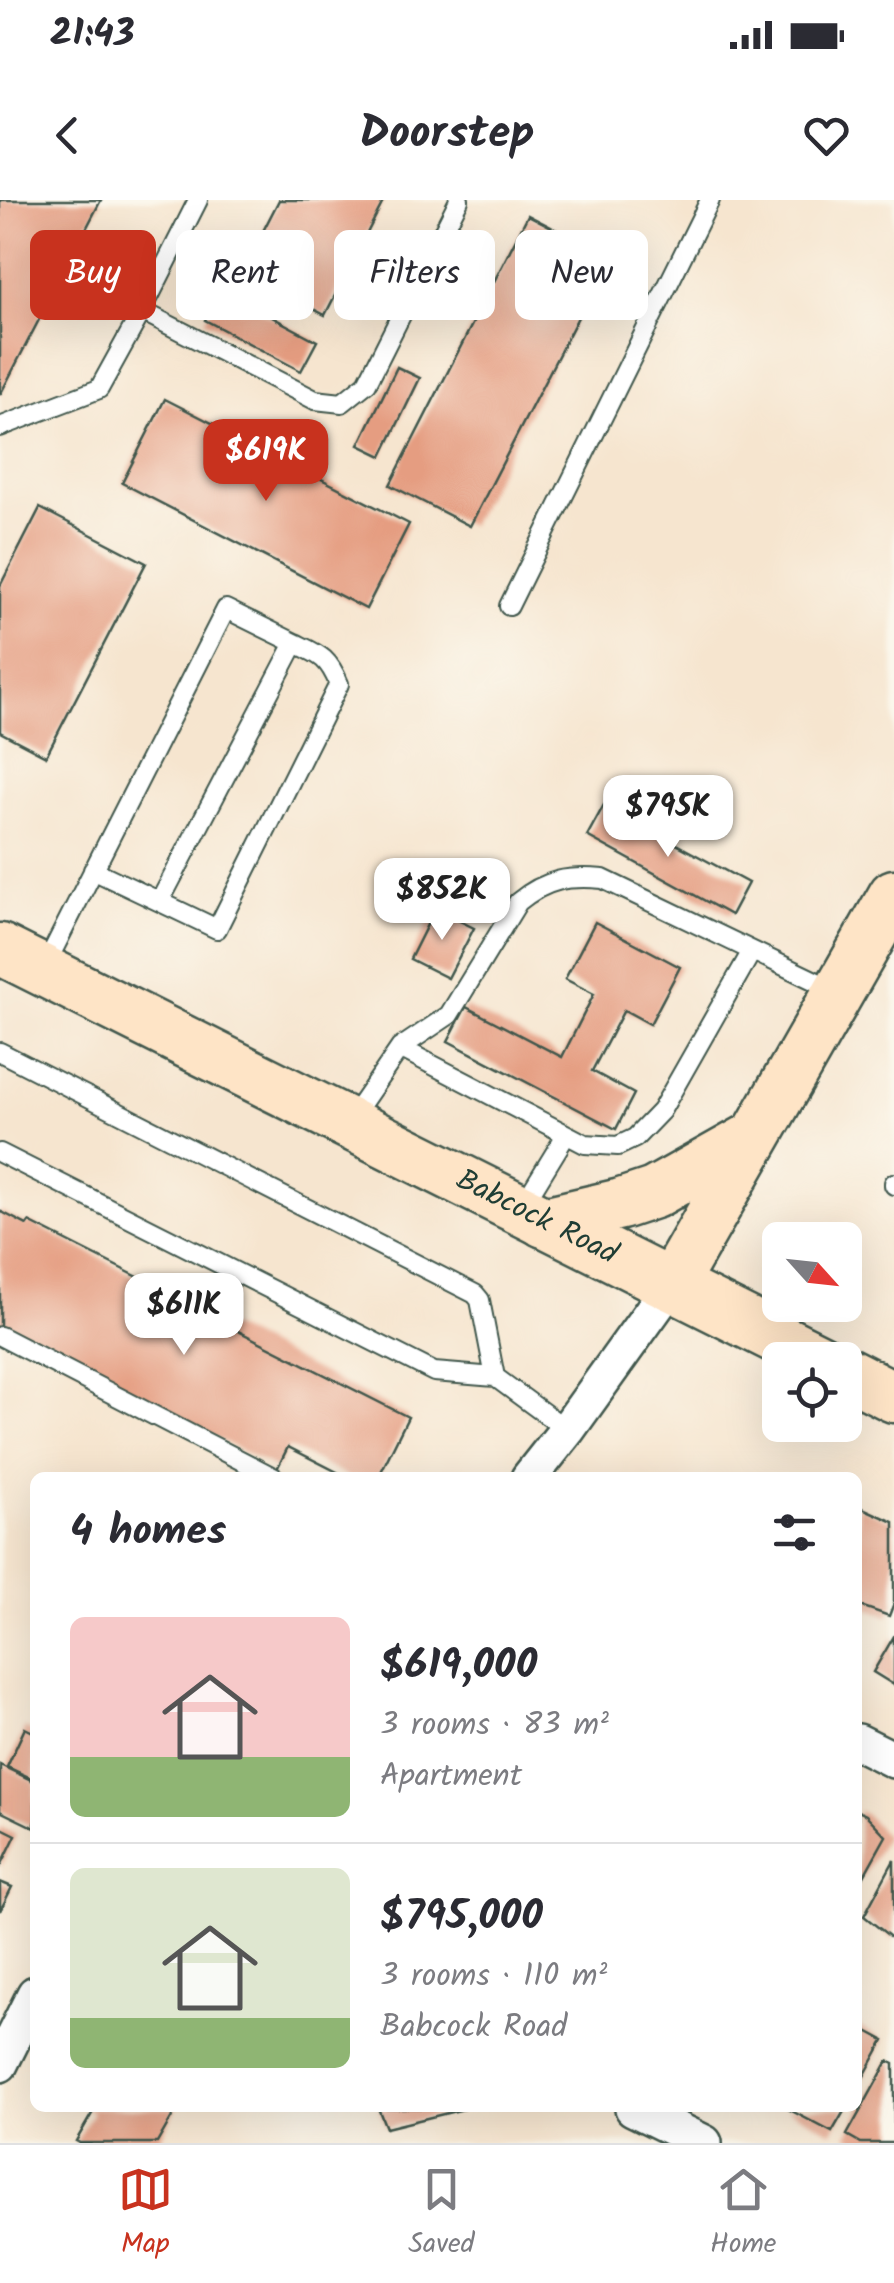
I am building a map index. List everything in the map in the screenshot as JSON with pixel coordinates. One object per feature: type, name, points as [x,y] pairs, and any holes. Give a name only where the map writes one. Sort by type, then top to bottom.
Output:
[{"type":"main road","points":[[671,1285],[894,895]]},
{"type":"main road","name":"Babcock Road","points":[[21,960],[785,1342]]},
{"type":"main road","points":[[532,1216],[621,1204],[654,1193],[756,1135]]},
{"type":"main road","points":[[862,1381],[894,1397]]},
{"type":"street","points":[[534,1472],[671,1285]]},
{"type":"street","points":[[862,1744],[894,1760]]},
{"type":"street","points":[[0,2064],[30,2004]]},
{"type":"street","points":[[641,2112],[704,2143]]},
{"type":"lane","points":[[156,283],[198,200]]},
{"type":"lane","points":[[156,318],[315,400],[342,403],[367,382],[460,200]]},
{"type":"lane","points":[[509,606],[710,200]]},
{"type":"lane","points":[[0,427],[99,388],[137,320]]},
{"type":"lane","points":[[21,960],[94,870],[226,609],[331,664],[339,684],[217,929],[94,870]]},
{"type":"lane","points":[[160,901],[294,643]]},
{"type":"lane","points":[[348,1124],[400,1048],[448,1015],[518,902],[534,889],[568,878],[603,879],[839,993]]},
{"type":"lane","points":[[400,1048],[584,1144],[618,1146],[635,1138],[661,1110],[752,951]]},
{"type":"lane","points":[[0,1052],[475,1294],[480,1300],[495,1377]]},
{"type":"lane","points":[[532,1216],[566,1135]]},
{"type":"lane","points":[[0,1154],[434,1372],[495,1377],[567,1430]]},
{"type":"lane","points":[[0,1336],[263,1472]]},
{"type":"building","points":[[0,200],[101,200],[85,230],[30,230],[30,320],[39,320],[0,395]]},
{"type":"building","points":[[279,200],[384,200],[369,230],[334,230],[334,297],[325,315],[314,309],[314,230],[264,230]]},
{"type":"building","points":[[528,215],[557,230],[520,230]]},
{"type":"building","points":[[515,240],[515,320],[576,320],[470,526],[390,485],[474,320],[495,320],[495,280]]},
{"type":"building","points":[[205,320],[277,320],[317,341],[301,371]]},
{"type":"building","points":[[397,367],[420,378],[382,456],[359,445]]},
{"type":"building","points":[[165,399],[409,524],[366,609],[122,483]]},
{"type":"building","points":[[40,508],[146,563],[46,756],[0,732],[0,586]]},
{"type":"building","points":[[604,805],[748,883],[731,915],[587,836]]},
{"type":"building","points":[[435,909],[474,928],[448,978],[410,959]]},
{"type":"building","points":[[595,922],[680,967],[650,1024],[624,1010],[592,1071],[634,1094],[616,1129],[448,1041],[466,1007],[562,1057],[594,994],[565,979]]},
{"type":"building","points":[[0,1211],[146,1281],[148,1278],[192,1301],[189,1306],[408,1417],[381,1472],[337,1472],[288,1447],[277,1469],[0,1328]]},
{"type":"building","points":[[862,1508],[894,1522],[894,1603],[889,1616],[862,1606]]},
{"type":"building","points":[[894,1636],[894,1685],[873,1672]]},
{"type":"building","points":[[25,1728],[30,1730],[30,1778],[7,1767]]},
{"type":"building","points":[[0,1765],[30,1780],[30,1826],[0,1811]]},
{"type":"building","points":[[862,1813],[886,1836],[862,1879]]},
{"type":"building","points":[[0,1827],[16,1835],[0,1868]]},
{"type":"building","points":[[894,1860],[894,1940],[864,1916]]},
{"type":"building","points":[[0,1882],[12,1887],[0,1911]]},
{"type":"building","points":[[862,2028],[884,2040],[862,2080]]},
{"type":"building","points":[[888,2061],[894,2064],[894,2143],[861,2143],[847,2135]]},
{"type":"building","points":[[93,2112],[175,2112],[157,2143],[76,2141]]},
{"type":"building","points":[[380,2112],[452,2112],[386,2128]]},
{"type":"building","points":[[794,2112],[844,2112],[832,2132]]}]
